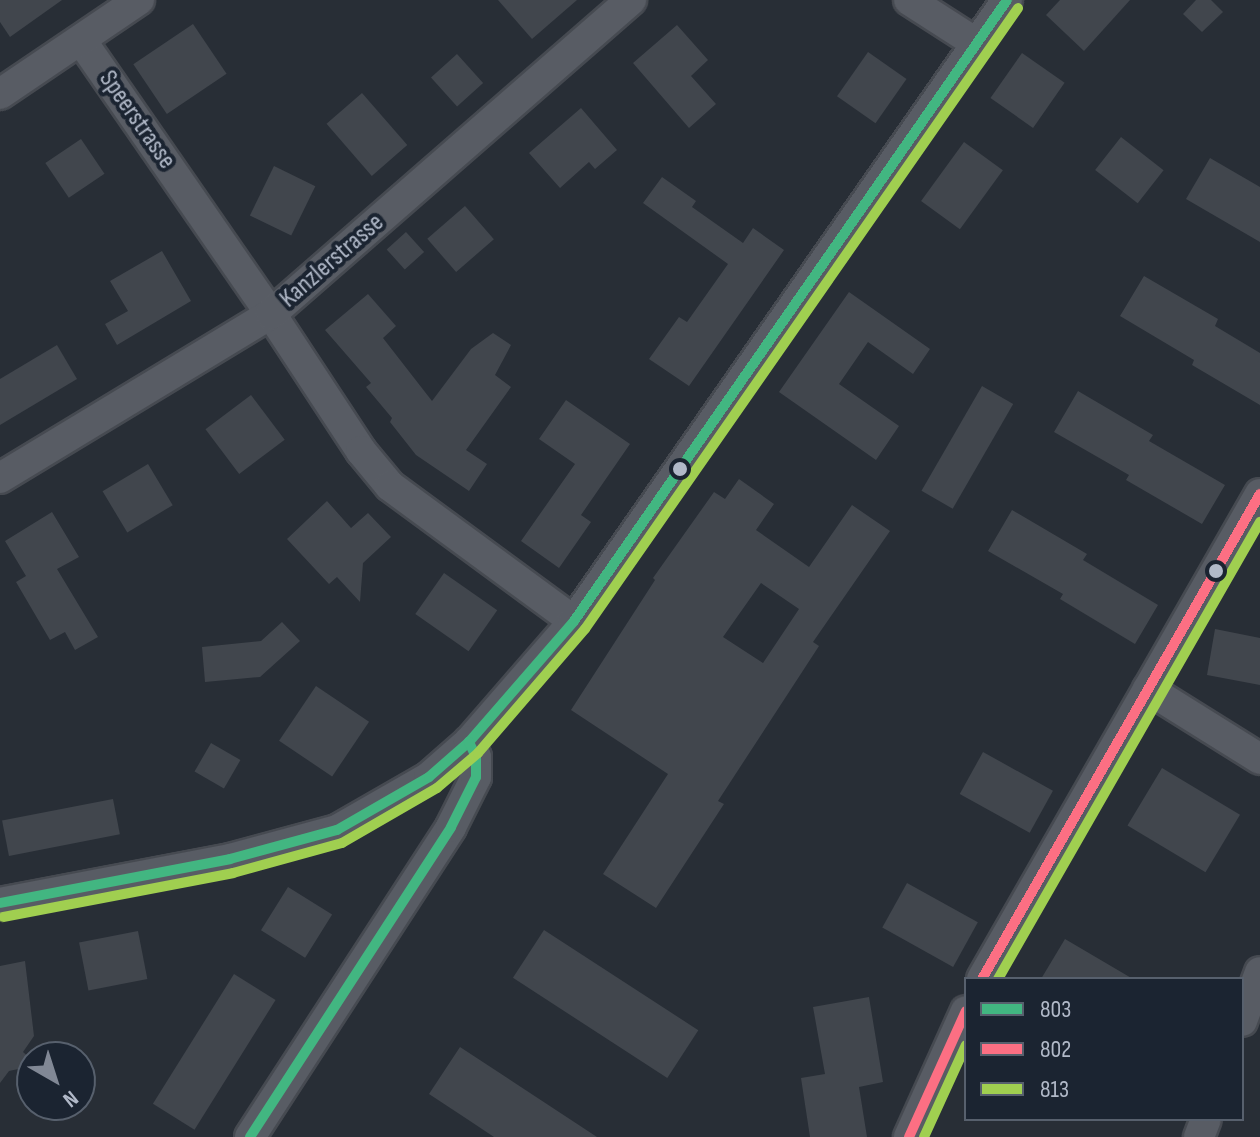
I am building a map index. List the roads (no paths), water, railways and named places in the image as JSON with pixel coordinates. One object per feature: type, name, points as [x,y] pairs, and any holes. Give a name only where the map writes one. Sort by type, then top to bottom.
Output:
[{"type":"street","points":[[0,94],[139,0]]},
{"type":"street","name":"Kanzlerstrasse","points":[[0,478],[271,314],[631,0]]},
{"type":"street","points":[[909,0],[976,43]]},
{"type":"street","points":[[0,903],[230,859],[337,830],[429,777],[469,742],[574,621],[1007,0]]},
{"type":"street","name":"Speerstrasse","points":[[81,40],[271,314],[361,451],[390,486],[574,621]]},
{"type":"street","points":[[983,977],[1260,494]]},
{"type":"street","points":[[1148,689],[1260,759]]},
{"type":"street","points":[[250,1137],[451,827],[476,777],[476,757],[469,742]]},
{"type":"street","points":[[1244,1016],[1260,972]]},
{"type":"street","points":[[909,1137],[964,1015]]}]
